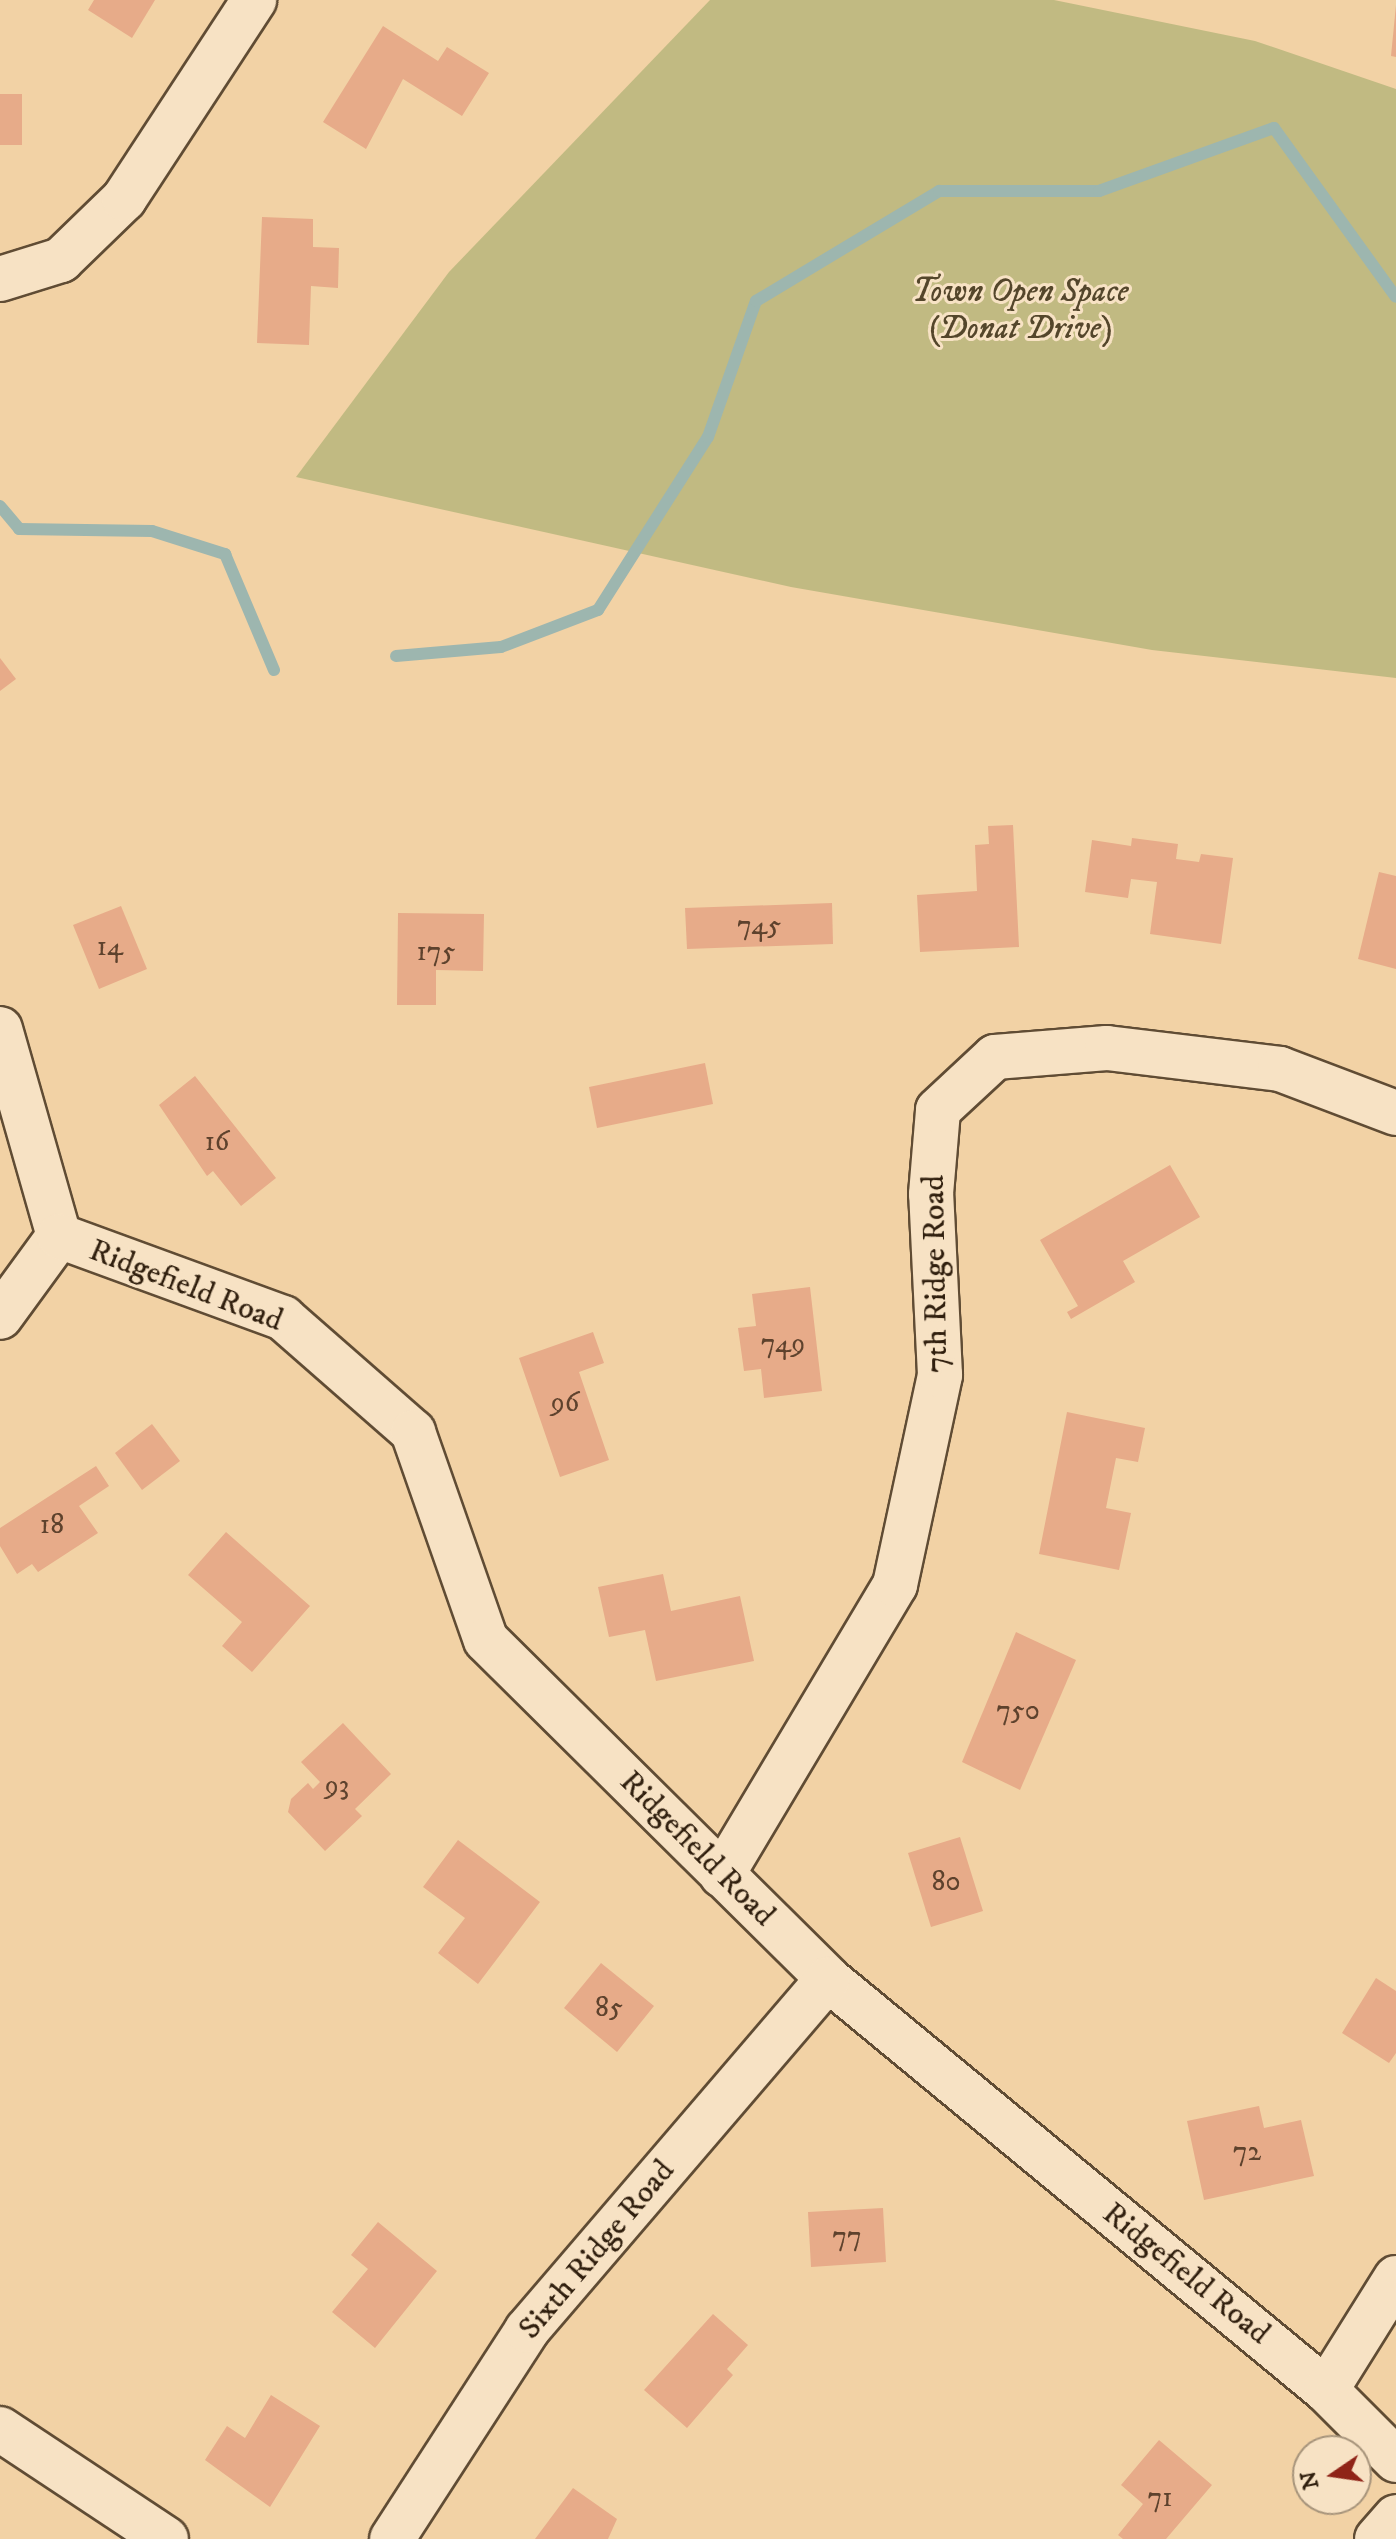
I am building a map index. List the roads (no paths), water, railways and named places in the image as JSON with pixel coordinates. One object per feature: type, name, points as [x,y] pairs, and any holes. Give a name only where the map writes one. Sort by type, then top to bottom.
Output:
[{"type":"street","points":[[0,279],[61,260],[124,199],[254,0]]},
{"type":"street","points":[[0,1029],[59,1236],[0,1317]]},
{"type":"street","name":"7th Ridge Road","points":[[722,1875],[895,1585],[940,1375],[931,1194],[938,1110],[995,1057],[1107,1048],[1280,1069],[1396,1113]]},
{"type":"street","name":"Ridgefield Road","points":[[59,1236],[283,1318],[413,1432],[486,1640],[828,1979],[1326,2390],[1396,2460]]},
{"type":"street","name":"Sixth Ridge Road","points":[[392,2539],[527,2330],[828,1979]]},
{"type":"street","points":[[1326,2390],[1396,2278]]},
{"type":"street","points":[[0,2429],[166,2539]]},
{"type":"street","points":[[1377,2539],[1396,2517]]},
{"type":"waterway","points":[[396,656],[501,647],[598,610],[708,437],[756,301],[939,191],[1099,191],[1274,128],[1396,297]]},
{"type":"waterway","points":[[0,506],[19,529],[152,531],[225,554],[274,670]]},
{"type":"park label","name":"Town Open Space (Donat Drive)","points":[[1020,312]]}]
